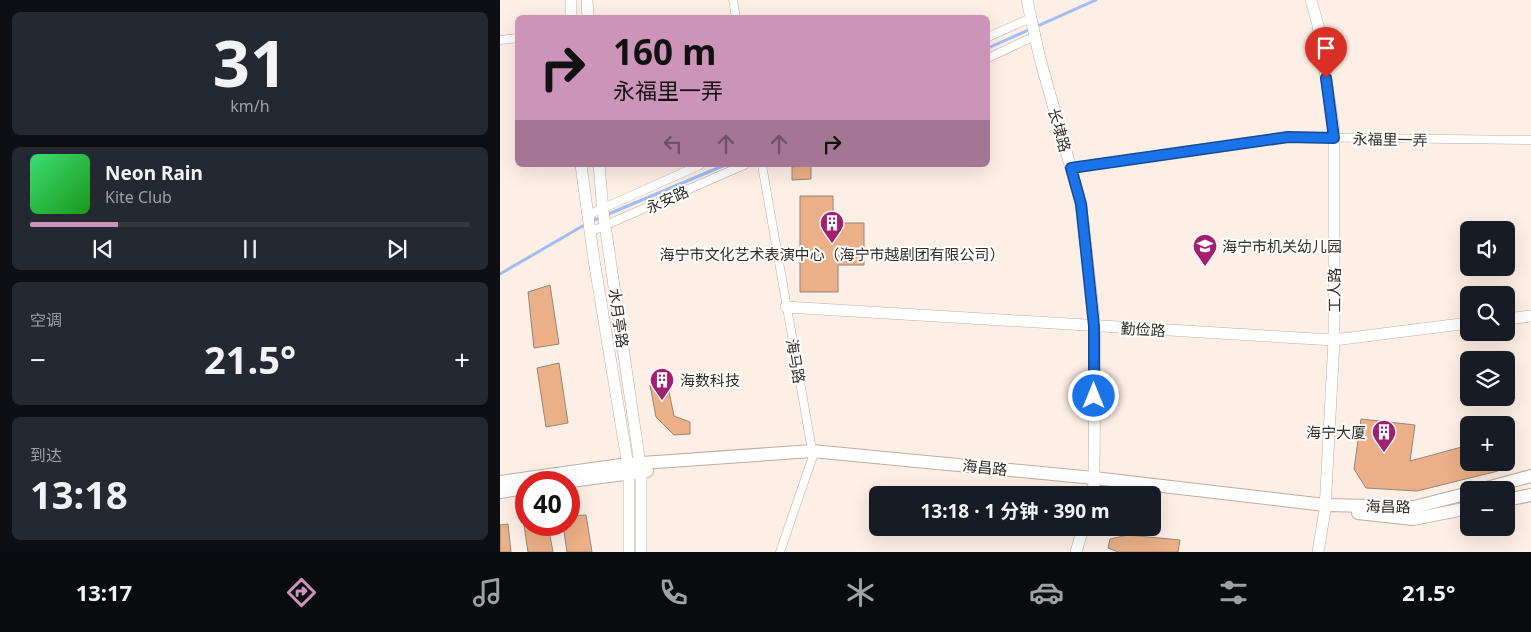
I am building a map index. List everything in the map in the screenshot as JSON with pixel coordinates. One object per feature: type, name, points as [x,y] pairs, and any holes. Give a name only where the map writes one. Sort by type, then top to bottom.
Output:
[{"type":"main road","name":"海昌路","points":[[500,482],[812,453],[1093,486]]},
{"type":"main road","name":"海昌路","points":[[580,479],[635,468]]},
{"type":"main road","points":[[1512,481],[1531,476]]},
{"type":"main road","points":[[500,492],[515,490]]},
{"type":"main road","name":"海昌路","points":[[1161,492],[1325,507],[1413,519],[1460,510]]},
{"type":"main road","name":"海昌路","points":[[1325,507],[1414,508],[1460,495]]},
{"type":"main road","points":[[1515,498],[1531,495]]},
{"type":"street","points":[[571,0],[572,15]]},
{"type":"street","points":[[587,0],[588,15]]},
{"type":"street","points":[[733,0],[736,15]]},
{"type":"street","points":[[990,36],[1031,19],[1027,0]]},
{"type":"street","name":"工人路","points":[[1311,0],[1318,25],[1334,138],[1334,340],[1325,507],[1318,552]]},
{"type":"street","name":"长埭路","points":[[1031,19],[1081,204],[1094,326],[1093,486]]},
{"type":"street","points":[[990,57],[1035,35]]},
{"type":"street","points":[[500,40],[515,38]]},
{"type":"street","name":"永福里一弄","points":[[1071,168],[1288,137],[1531,140]]},
{"type":"street","points":[[581,167],[590,235],[635,468],[641,552]]},
{"type":"street","name":"水月亭路","points":[[599,167],[635,468]]},
{"type":"street","points":[[587,213],[603,210],[696,167]]},
{"type":"street","name":"永安路","points":[[590,235],[606,226],[739,167]]},
{"type":"street","name":"海马路","points":[[762,167],[812,453],[780,552]]},
{"type":"street","name":"勤俭路","points":[[786,307],[1334,340],[1460,325]]},
{"type":"street","points":[[1515,318],[1531,316]]},
{"type":"street","points":[[629,552],[635,468]]},
{"type":"street","points":[[1076,552],[1081,536]]},
{"type":"building","points":[[792,167],[811,167],[811,179],[792,180]]},
{"type":"building","name":"海宁市文化艺术表演中心（海宁市越剧团有限公司）","points":[[800,196],[833,196],[833,223],[864,223],[864,265],[838,265],[838,292],[800,292]]},
{"type":"building","points":[[550,285],[559,344],[534,348],[528,292]]},
{"type":"building","points":[[559,363],[568,423],[546,427],[537,368]]},
{"type":"building","name":"海数科技","points":[[667,382],[674,416],[690,422],[690,434],[674,435],[656,417],[650,385]]},
{"type":"building","name":"海宁大厦","points":[[1361,419],[1415,425],[1410,461],[1460,447],[1460,471],[1498,471],[1417,491],[1366,488],[1354,469]]},
{"type":"building","points":[[580,515],[586,515],[592,552],[567,552],[565,536],[580,536]]},
{"type":"building","points":[[508,524],[511,552],[500,552],[500,525]]},
{"type":"building","points":[[526,536],[550,536],[553,552],[528,552]]},
{"type":"building","points":[[1124,536],[1138,536],[1180,540],[1178,552],[1118,552],[1108,548],[1110,539]]},
{"type":"waterway","points":[[990,47],[1096,0]]},
{"type":"waterway","points":[[592,221],[720,167]]},
{"type":"waterway","points":[[500,274],[586,224]]},
{"type":"place","name":"海宁市文化艺术表演中心（海宁市越剧团有限公司）","points":[[832,244]]},
{"type":"place","name":"海宁市机关幼儿园","points":[[1205,267]]},
{"type":"place","name":"海数科技","points":[[662,401]]},
{"type":"place","name":"海宁大厦","points":[[1384,453]]},
{"type":"route","points":[[1094,396],[1094,326],[1081,204],[1071,168],[1288,137],[1334,138],[1326,78]]}]
